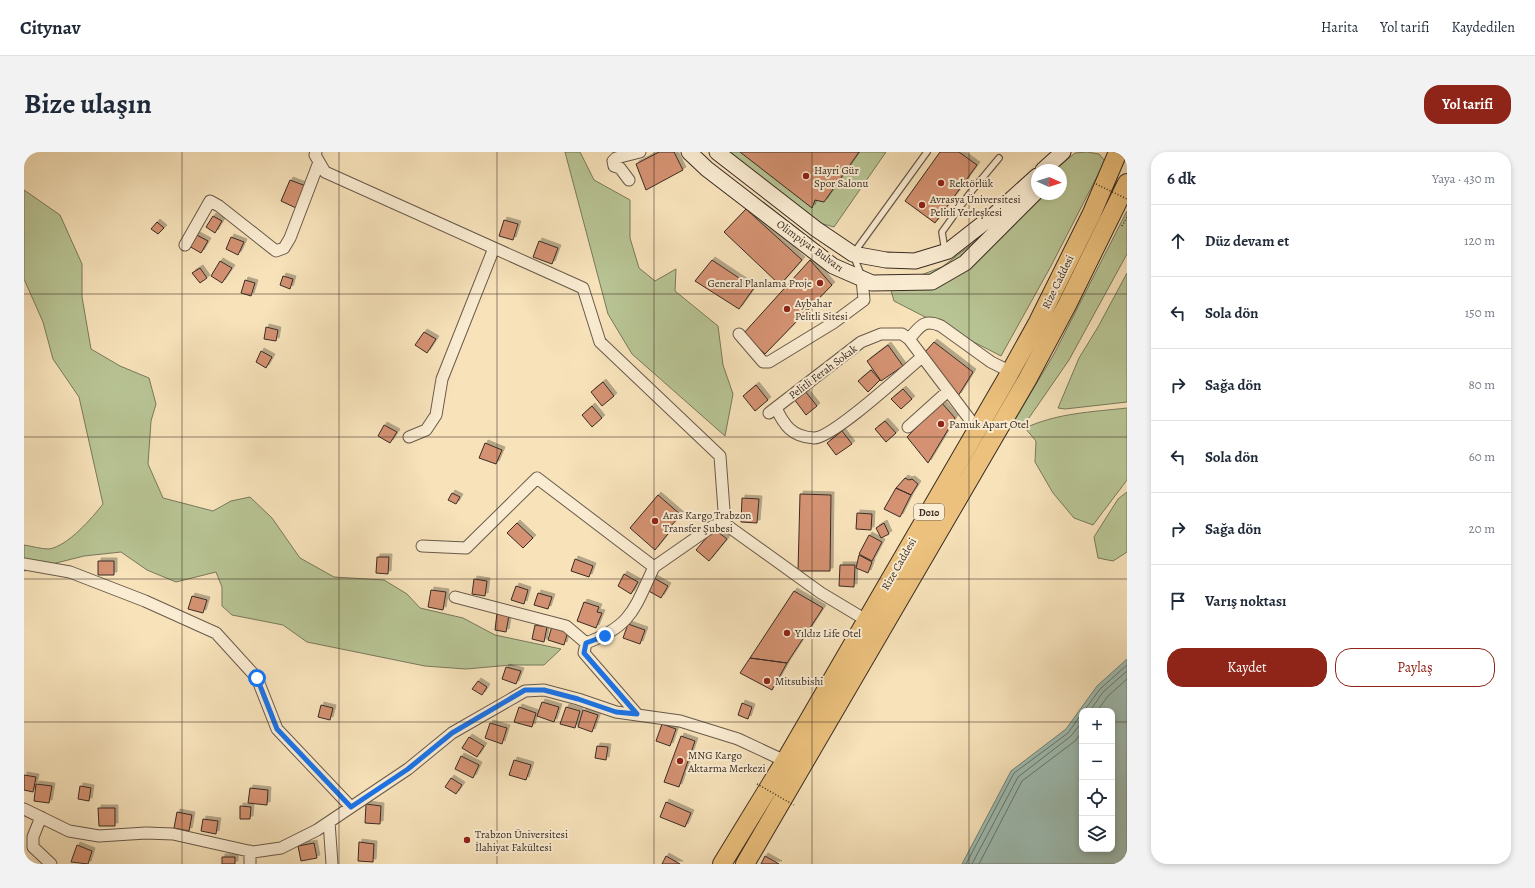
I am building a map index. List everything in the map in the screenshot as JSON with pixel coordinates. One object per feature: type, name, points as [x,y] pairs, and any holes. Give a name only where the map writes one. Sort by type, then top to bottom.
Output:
[{"type":"highway","name":"Rize Caddesi","points":[[722,864],[785,761],[1011,372],[1089,220],[1113,155]]},
{"type":"highway","name":"Rize Caddesi","points":[[745,864],[1027,380],[1067,305],[1127,183]]},
{"type":"main road","name":"Olimpiyat Bulvarı","points":[[689,152],[707,170],[833,266],[872,283],[897,284],[932,282],[965,263],[1031,196]]},
{"type":"main road","name":"Olimpiyat Bulvarı","points":[[717,152],[816,229],[854,254],[886,260],[915,261],[946,251],[994,216],[1031,182]]},
{"type":"main road","points":[[1050,164],[1063,152]]},
{"type":"main road","points":[[1063,164],[1075,152]]},
{"type":"street","points":[[629,180],[620,168],[614,166],[613,161],[616,158],[640,152]]},
{"type":"street","points":[[185,245],[210,201],[219,206],[266,245],[276,251],[284,248],[290,238],[318,157]]},
{"type":"street","points":[[318,157],[325,172],[583,288],[600,342],[720,456],[724,524]]},
{"type":"street","points":[[409,437],[426,430],[436,415],[442,379],[494,248]]},
{"type":"street","points":[[739,334],[763,362],[769,362],[833,323],[864,300],[862,279]]},
{"type":"street","points":[[977,429],[909,339],[923,324],[932,322],[941,326],[991,362],[1011,372]]},
{"type":"street","name":"Pelitli Ferah Sokak","points":[[909,339],[902,334],[881,334],[861,342],[772,410],[789,431],[798,435],[814,438],[822,436],[861,410],[922,357]]},
{"type":"street","points":[[908,427],[948,391]]},
{"type":"street","points":[[422,546],[466,548],[536,478],[654,567]]},
{"type":"street","points":[[586,643],[614,630],[631,615],[654,567],[713,526],[724,524],[821,593],[866,620]]},
{"type":"street","points":[[24,564],[70,572],[145,601],[216,633],[257,678],[277,729],[351,807]]},
{"type":"street","points":[[455,597],[566,626],[586,643]]},
{"type":"street","points":[[586,643],[584,653],[637,714]]},
{"type":"street","points":[[24,809],[70,831],[99,836],[146,833],[173,834],[250,851],[281,848],[317,830],[408,769],[452,733],[525,690],[544,690],[578,699],[616,712],[680,721],[731,737],[785,761]]},
{"type":"street","points":[[41,817],[33,837],[33,847],[51,864]]},
{"type":"street","points":[[329,822],[332,864]]},
{"type":"street","points":[[250,851],[250,864]]},
{"type":"lane","points":[[862,279],[854,254],[927,152]]},
{"type":"lane","points":[[946,251],[942,232],[970,193],[999,158]]},
{"type":"path","points":[[1096,184],[1127,199]]},
{"type":"path","points":[[757,784],[794,805]]},
{"type":"green space","points":[[565,152],[580,152],[594,180],[630,200],[630,238],[639,268],[655,281],[676,269],[675,291],[718,326],[723,365],[733,394],[725,436],[632,354],[608,314]]},
{"type":"green space","points":[[724,152],[886,152],[834,227],[816,222]]},
{"type":"green space","points":[[1087,152],[1099,154],[1105,161],[1051,266],[1001,356],[894,301],[887,277],[921,275],[942,267],[1031,199],[1031,200],[1067,200],[1067,164],[1062,164],[1075,153]]},
{"type":"green space","points":[[24,190],[60,215],[82,264],[82,297],[91,349],[120,366],[149,378],[156,404],[151,421],[148,464],[163,498],[213,511],[231,501],[250,497],[272,518],[300,558],[334,577],[384,580],[407,594],[420,608],[463,618],[495,635],[561,649],[544,665],[511,665],[466,669],[425,666],[307,642],[283,625],[232,615],[222,606],[222,587],[216,572],[176,582],[147,570],[121,552],[84,556],[24,571],[24,545],[49,549],[64,543],[93,517],[103,504],[79,397],[53,359],[43,322],[24,279]]},
{"type":"green space","points":[[1127,211],[1127,254],[1069,360],[1022,428],[1010,428],[1054,354]]},
{"type":"green space","points":[[1127,273],[1127,402],[1065,409],[1058,408],[1079,358],[1098,327]]},
{"type":"green space","points":[[1127,408],[1127,480],[1093,525],[1074,518],[1053,493],[1035,462],[1036,441],[1025,428],[1062,416]]},
{"type":"green space","points":[[1127,492],[1127,552],[1113,561],[1098,558],[1094,537],[1118,499]]},
{"type":"water","points":[[1127,659],[1127,864],[962,864],[1011,771],[1066,729],[1079,711],[1079,852],[1115,852],[1115,708],[1081,708],[1097,686]]},
{"type":"building","points":[[659,152],[674,152],[683,170],[646,190],[636,164]]},
{"type":"building","name":"Hayri Gür Spor Salonu","points":[[740,152],[859,152],[824,202],[815,200],[812,208]]},
{"type":"building","name":"Rektörlük","points":[[940,152],[959,152],[977,165],[935,223],[905,201]]},
{"type":"building","points":[[290,180],[306,186],[296,208],[281,201]]},
{"type":"building","points":[[746,209],[802,260],[780,285],[724,232]]},
{"type":"building","points":[[213,216],[222,221],[215,233],[206,227]]},
{"type":"building","points":[[504,220],[518,224],[513,240],[499,236]]},
{"type":"building","points":[[157,222],[164,228],[158,234],[151,229]]},
{"type":"building","points":[[195,234],[208,241],[201,253],[189,246]]},
{"type":"building","points":[[231,237],[244,242],[238,255],[226,249]]},
{"type":"building","points":[[539,241],[558,248],[552,264],[533,257]]},
{"type":"building","points":[[712,260],[754,288],[739,309],[695,281]]},
{"type":"building","name":"Aybahar Pelitli Sitesi","points":[[810,260],[832,285],[765,354],[744,333]]},
{"type":"building","points":[[220,261],[232,268],[222,283],[211,276]]},
{"type":"building","points":[[200,268],[207,278],[200,283],[192,273]]},
{"type":"building","points":[[283,276],[293,279],[290,289],[280,285]]},
{"type":"building","points":[[245,280],[255,283],[251,296],[241,293]]},
{"type":"building","points":[[266,327],[278,330],[276,341],[264,339]]},
{"type":"building","points":[[424,332],[436,339],[427,353],[415,345]]},
{"type":"building","points":[[934,342],[973,372],[958,396],[925,352]]},
{"type":"building","points":[[888,345],[903,366],[881,381],[867,361]]},
{"type":"building","points":[[261,351],[272,357],[266,368],[256,362]]},
{"type":"building","points":[[871,370],[880,380],[868,392],[858,381]]},
{"type":"building","points":[[603,382],[614,396],[602,406],[591,392]]},
{"type":"building","points":[[756,385],[768,400],[755,411],[743,396]]},
{"type":"building","points":[[903,389],[912,399],[901,409],[891,399]]},
{"type":"building","points":[[805,391],[817,406],[806,415],[794,399]]},
{"type":"building","points":[[941,402],[955,418],[928,463],[907,437]]},
{"type":"building","points":[[592,406],[602,418],[592,427],[582,415]]},
{"type":"building","points":[[885,421],[896,433],[886,442],[875,429]]},
{"type":"building","points":[[384,425],[397,432],[390,443],[378,436]]},
{"type":"building","points":[[842,431],[852,444],[836,455],[827,443]]},
{"type":"building","points":[[485,443],[502,450],[496,464],[479,458]]},
{"type":"building","points":[[905,478],[909,480],[912,479],[918,484],[911,495],[896,488]]},
{"type":"building","points":[[896,488],[911,495],[900,517],[884,509]]},
{"type":"building","points":[[452,493],[460,497],[456,504],[448,500]]},
{"type":"building","points":[[800,494],[831,495],[830,571],[798,571]]},
{"type":"building","name":"Aras Kargo Trabzon Transfer Şubesi","points":[[658,495],[681,515],[669,528],[671,530],[655,550],[630,528]]},
{"type":"building","points":[[742,498],[759,499],[757,523],[741,522]]},
{"type":"building","points":[[857,513],[872,514],[871,530],[856,529]]},
{"type":"building","points":[[517,523],[533,538],[523,548],[507,533]]},
{"type":"building","points":[[884,523],[889,534],[881,538],[876,528]]},
{"type":"building","points":[[714,529],[727,539],[709,561],[696,550]]},
{"type":"building","points":[[869,535],[882,542],[872,561],[859,554]]},
{"type":"building","points":[[859,555],[872,562],[868,573],[856,568]]},
{"type":"building","points":[[377,557],[389,557],[388,574],[376,573]]},
{"type":"building","points":[[575,559],[593,566],[589,577],[571,571]]},
{"type":"building","points":[[98,561],[114,561],[114,575],[98,575]]},
{"type":"building","points":[[840,565],[855,565],[854,587],[839,586]]},
{"type":"building","points":[[624,574],[638,582],[631,594],[618,586]]},
{"type":"building","points":[[654,578],[668,586],[661,598],[647,590]]},
{"type":"building","points":[[474,579],[487,581],[485,596],[472,594]]},
{"type":"building","points":[[516,586],[528,590],[524,604],[511,600]]},
{"type":"building","points":[[431,590],[446,592],[443,610],[428,607]]},
{"type":"building","name":"Yıldız Life Otel","points":[[794,591],[823,608],[787,663],[750,658]]},
{"type":"building","points":[[538,593],[552,597],[548,609],[534,605]]},
{"type":"building","points":[[192,596],[207,600],[203,613],[188,609]]},
{"type":"building","points":[[584,602],[599,607],[597,612],[602,613],[596,628],[577,621]]},
{"type":"building","points":[[497,613],[509,615],[506,632],[495,630]]},
{"type":"building","points":[[628,624],[645,630],[640,644],[623,638]]},
{"type":"building","points":[[535,625],[547,627],[544,642],[532,639]]},
{"type":"building","points":[[552,626],[568,631],[564,645],[548,640]]},
{"type":"building","name":"Mitsubishi","points":[[750,658],[787,663],[772,690],[740,673]]},
{"type":"building","points":[[506,667],[521,671],[516,684],[502,679]]},
{"type":"building","points":[[478,681],[487,687],[482,695],[472,689]]},
{"type":"building","points":[[542,702],[559,707],[554,722],[537,716]]},
{"type":"building","points":[[742,703],[752,707],[748,719],[738,715]]},
{"type":"building","points":[[321,705],[333,708],[330,720],[318,717]]},
{"type":"building","points":[[519,707],[536,713],[532,727],[514,722]]},
{"type":"building","points":[[566,707],[580,711],[575,728],[560,724]]},
{"type":"building","points":[[583,710],[598,715],[592,732],[578,727]]},
{"type":"building","points":[[490,723],[507,728],[502,744],[485,738]]},
{"type":"building","points":[[662,724],[676,729],[670,746],[656,741]]},
{"type":"building","name":"MNG Kargo Aktarma Merkezi","points":[[681,736],[695,741],[679,787],[664,782]]},
{"type":"building","points":[[469,737],[484,746],[477,757],[462,748]]},
{"type":"building","points":[[597,746],[608,747],[606,760],[595,758]]},
{"type":"building","points":[[461,756],[479,765],[473,778],[455,769]]},
{"type":"building","points":[[514,760],[531,765],[526,780],[509,775]]},
{"type":"building","points":[[24,775],[36,777],[33,792],[24,790]]},
{"type":"building","points":[[451,778],[462,785],[456,794],[445,787]]},
{"type":"building","points":[[36,784],[52,786],[49,803],[34,801]]},
{"type":"building","points":[[80,786],[91,788],[89,801],[78,799]]},
{"type":"building","points":[[250,788],[268,790],[267,805],[248,803]]},
{"type":"building","points":[[666,802],[691,813],[685,827],[660,817]]},
{"type":"building","points":[[366,804],[381,806],[380,824],[365,823]]},
{"type":"building","points":[[240,806],[251,807],[250,819],[240,819]]},
{"type":"building","points":[[98,808],[115,808],[115,826],[99,826]]},
{"type":"building","points":[[177,812],[192,815],[189,831],[174,828]]},
{"type":"building","points":[[203,819],[218,821],[216,834],[201,831]]},
{"type":"building","points":[[359,842],[374,844],[373,862],[358,861]]},
{"type":"building","points":[[314,843],[317,858],[301,861],[298,846]]},
{"type":"building","points":[[77,845],[92,851],[88,864],[71,862]]},
{"type":"building","points":[[666,856],[680,864],[662,864]]},
{"type":"building","points":[[765,856],[779,864],[761,864]]},
{"type":"building","points":[[222,857],[235,857],[235,864],[222,864]]},
{"type":"place","name":"Hayri Gür Spor Salonu","points":[[806,176]]},
{"type":"place","name":"Rektörlük","points":[[941,183]]},
{"type":"place","name":"Avrasya Üniversitesi Pelitli Yerleşkesi","points":[[922,205]]},
{"type":"place","name":"General Planlama Proje","points":[[820,283]]},
{"type":"place","name":"Aybahar Pelitli Sitesi","points":[[787,309]]},
{"type":"place","name":"Pamuk Apart Otel","points":[[941,424]]},
{"type":"place","name":"Aras Kargo Trabzon Transfer Şubesi","points":[[655,521]]},
{"type":"place","name":"Yıldız Life Otel","points":[[787,633]]},
{"type":"place","name":"Mitsubishi","points":[[767,681]]},
{"type":"place","name":"MNG Kargo Aktarma Merkezi","points":[[680,761]]},
{"type":"place","name":"Trabzon Üniversitesi İlahiyat Fakültesi","points":[[467,840]]},
{"type":"route","points":[[257,678],[277,729],[351,807],[408,769],[452,733],[507,702],[525,690],[544,690],[578,699],[616,712],[637,714],[584,653],[586,643],[605,636]]}]
